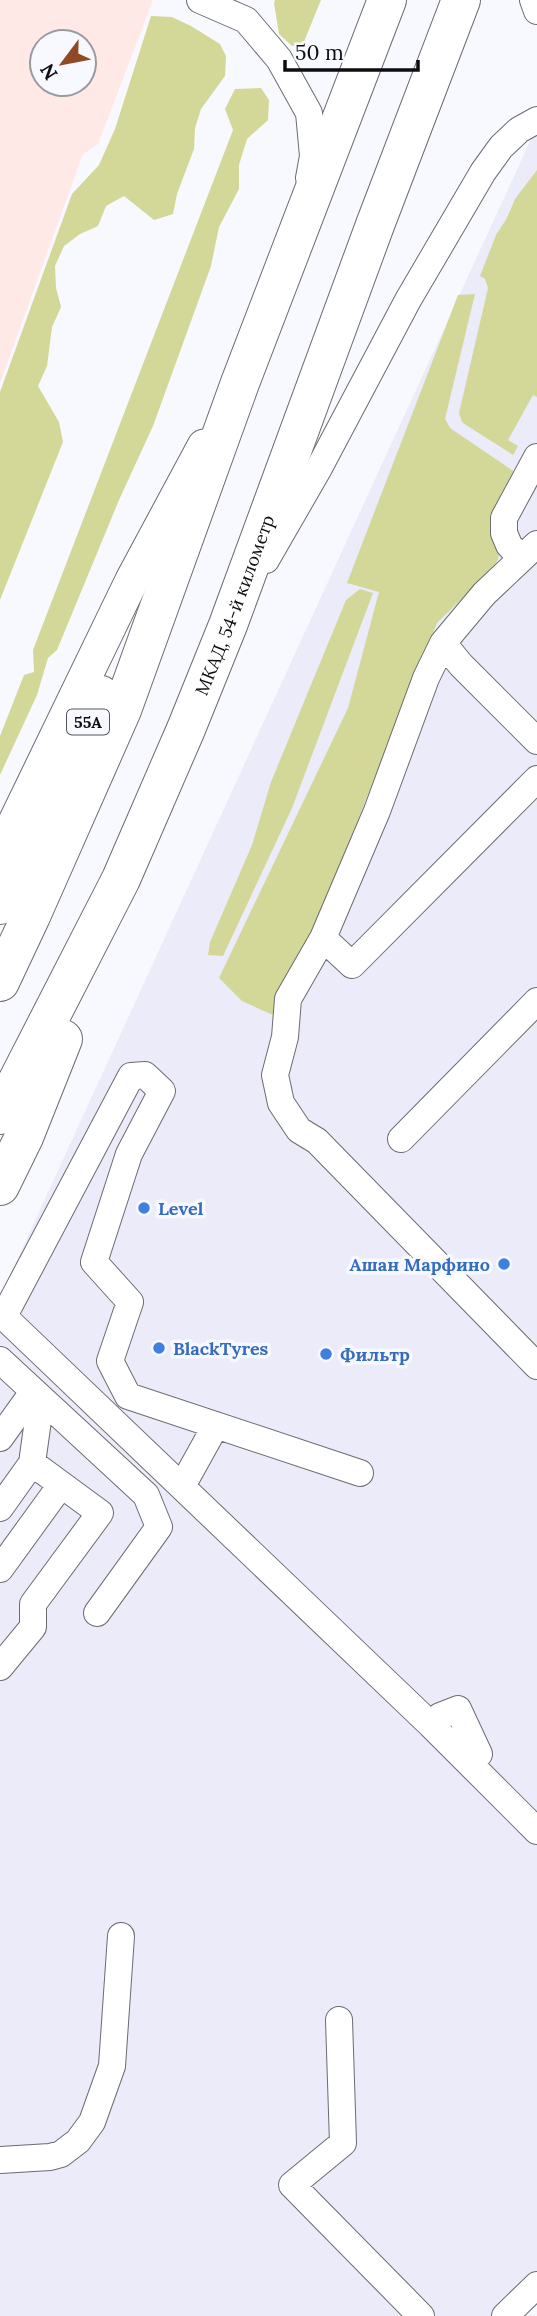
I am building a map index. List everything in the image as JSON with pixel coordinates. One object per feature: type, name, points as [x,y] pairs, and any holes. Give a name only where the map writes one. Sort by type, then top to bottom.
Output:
[{"type":"highway","points":[[0,982],[122,710],[240,383],[387,0]]},
{"type":"highway","name":"МКАД, 54-й километр","points":[[0,1115],[121,879],[228,625],[374,225],[461,0]]},
{"type":"highway","name":"55А","points":[[0,905],[98,701],[182,542]]},
{"type":"highway","points":[[0,1186],[24,1137],[62,1043],[121,879]]},
{"type":"main road","points":[[0,853],[132,580],[240,383]]},
{"type":"lane","points":[[200,0],[250,10],[309,113],[313,156],[304,216]]},
{"type":"lane","points":[[533,0],[537,11]]},
{"type":"lane","points":[[228,625],[319,468],[408,300],[483,172],[501,147],[519,130],[537,120]]},
{"type":"lane","points":[[537,457],[504,518],[504,533],[509,545],[529,551],[477,602],[443,643],[426,678],[377,811],[323,938],[288,999],[285,1037],[275,1075],[281,1103],[299,1130],[317,1141],[537,1366]]},
{"type":"lane","points":[[443,643],[461,665],[537,741]]},
{"type":"lane","points":[[0,816],[48,757]]},
{"type":"lane","points":[[323,938],[352,965],[537,779]]},
{"type":"lane","points":[[401,1139],[537,1001]]},
{"type":"lane","points":[[360,1473],[128,1396],[110,1360],[130,1302],[94,1262],[129,1154],[162,1091],[145,1075],[131,1076],[2,1314],[431,1725],[537,1831]]},
{"type":"lane","points":[[0,1360],[146,1494],[159,1527],[97,1612]]},
{"type":"lane","points":[[0,1438],[37,1396]]},
{"type":"lane","points":[[0,1508],[32,1463],[37,1396]]},
{"type":"lane","points":[[180,1485],[216,1425]]},
{"type":"lane","points":[[0,1667],[33,1627],[33,1604],[100,1513],[32,1463]]},
{"type":"lane","points":[[0,1569],[61,1485]]},
{"type":"lane","points":[[431,1725],[440,1716],[458,1709],[479,1754]]},
{"type":"lane","points":[[0,2160],[61,2154],[78,2141],[92,2122],[112,2066],[121,1936]]},
{"type":"lane","points":[[339,2020],[343,2143],[292,2185],[421,2316]]},
{"type":"lane","points":[[505,2316],[537,2285]]},
{"type":"shaded area","points":[[0,0],[153,0],[98,144],[83,154],[0,383]]},
{"type":"shaded area","points":[[537,126],[537,2300],[521,2316],[0,2316],[0,1297]]},
{"type":"green space","points":[[275,0],[321,0],[303,44],[292,46],[279,34]]},
{"type":"green space","points":[[151,16],[172,17],[220,44],[226,56],[225,76],[201,109],[195,128],[194,149],[177,194],[173,214],[154,220],[124,196],[106,206],[98,226],[80,234],[64,246],[55,266],[56,288],[61,307],[52,327],[47,366],[38,386],[59,422],[63,442],[0,600],[0,392],[72,194],[99,165],[115,129]]},
{"type":"green space","points":[[261,88],[269,100],[268,120],[247,139],[239,165],[239,189],[219,227],[211,266],[153,426],[119,500],[57,650],[48,658],[37,695],[0,775],[0,736],[24,675],[34,672],[33,650],[233,130],[225,109],[235,89]]},
{"type":"green space","points":[[537,170],[537,397],[533,395],[508,440],[518,446],[513,455],[462,422],[459,413],[488,288],[485,279],[480,276],[496,235],[515,199]]},
{"type":"green space","points":[[475,294],[445,419],[450,428],[519,475],[498,559],[494,567],[437,623],[299,966],[273,1015],[242,1001],[219,978],[348,708],[379,592],[347,583],[458,295]]},
{"type":"green space","points":[[360,589],[373,593],[292,808],[223,956],[208,955],[210,942],[252,845],[271,782],[346,600]]},
{"type":"place","name":"Level","points":[[144,1208]]},
{"type":"place","name":"Ашан Марфино","points":[[504,1264]]},
{"type":"place","name":"BlackTyres","points":[[159,1348]]},
{"type":"place","name":"Фильтр","points":[[326,1354]]}]
